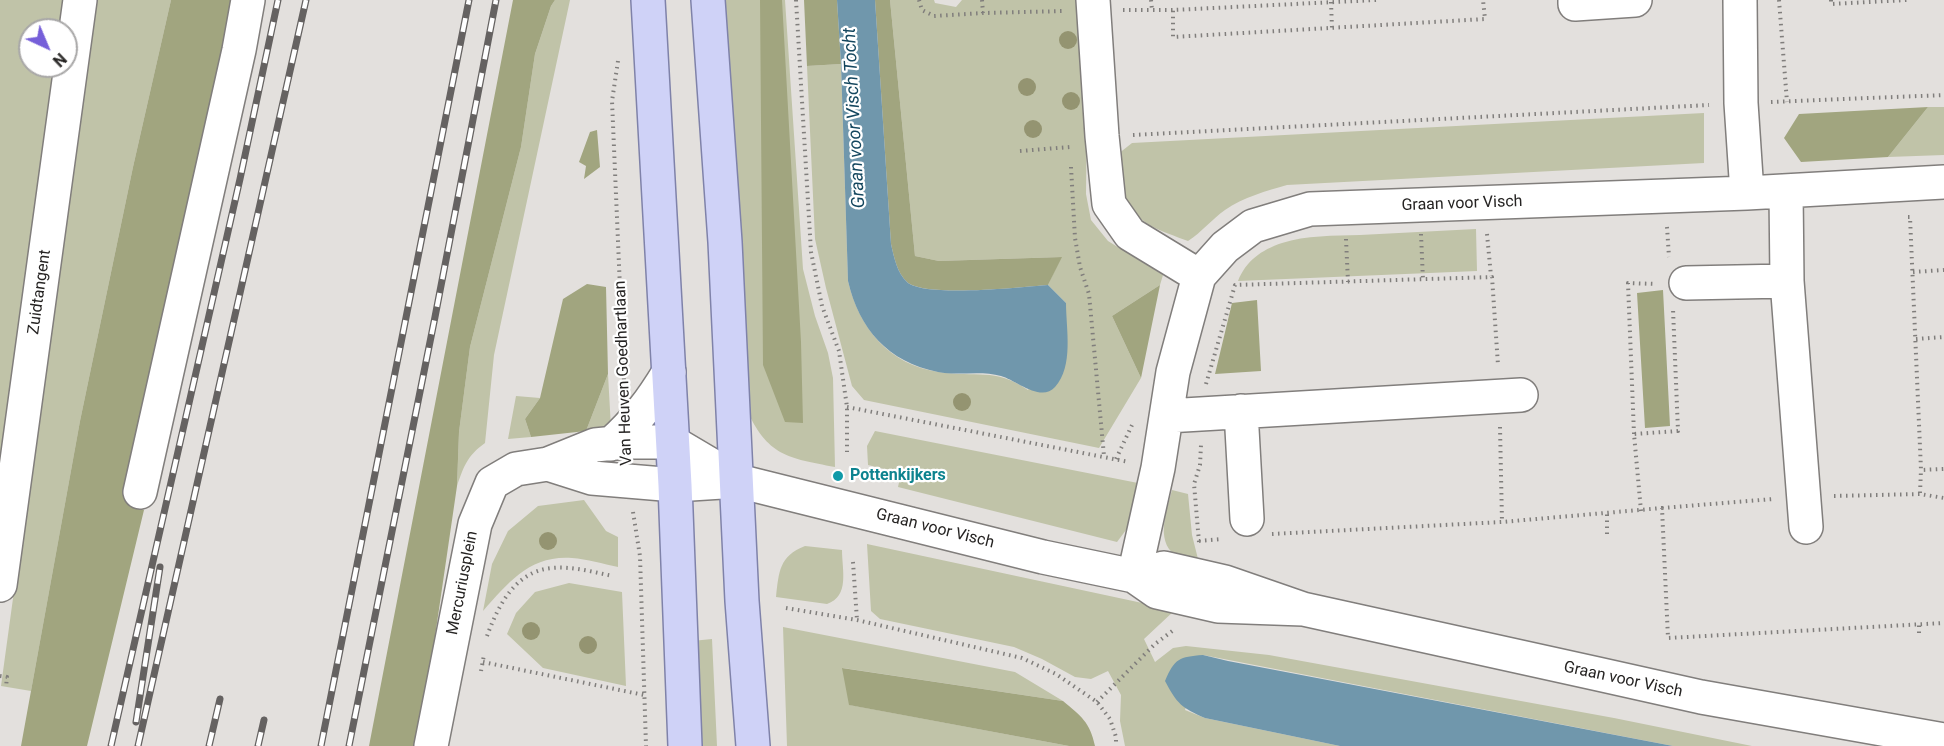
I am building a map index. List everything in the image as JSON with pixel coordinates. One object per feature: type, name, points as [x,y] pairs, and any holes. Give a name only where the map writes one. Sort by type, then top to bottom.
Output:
[{"type":"main road","points":[[648,0],[675,485],[685,746]]},
{"type":"main road","points":[[708,0],[726,254],[742,601],[753,746]]},
{"type":"street","name":"Zuidtangent","points":[[0,585],[80,0]]},
{"type":"street","points":[[140,492],[248,0]]},
{"type":"street","points":[[1575,0],[1575,4],[1635,0]]},
{"type":"street","points":[[1740,0],[1741,103],[1747,193]]},
{"type":"street","points":[[1093,5],[1109,204],[1130,234],[1199,276]]},
{"type":"street","name":"Graan voor Visch","points":[[1134,576],[1158,468],[1173,372],[1199,276],[1225,247],[1253,226],[1310,209],[1747,193],[1944,182]]},
{"type":"street","points":[[1786,191],[1787,281],[1806,527]]},
{"type":"street","points":[[1679,284],[1787,281]]},
{"type":"street","points":[[611,444],[648,405],[669,372]]},
{"type":"street","points":[[1167,416],[1510,396]]},
{"type":"street","points":[[1241,411],[1249,530]]},
{"type":"street","name":"Mercuriusplein","points":[[431,746],[475,524],[492,483],[516,469],[548,464],[595,446],[626,442],[672,442]]},
{"type":"street","name":"Graan voor Visch","points":[[672,442],[738,481],[1043,557],[1134,576],[1157,592],[1196,602],[1218,606],[1304,609],[1701,697],[1944,740]]},
{"type":"street","name":"Mercuriusplein","points":[[548,464],[592,478],[675,485]]},
{"type":"street","name":"Graan voor Visch","points":[[675,485],[738,481]]},
{"type":"path","points":[[796,0],[811,252],[822,306],[839,351],[847,407],[847,452]]},
{"type":"path","points":[[918,0],[922,10],[934,16],[1093,5],[1173,10],[1376,0]]},
{"type":"path","points":[[982,0],[983,13]]},
{"type":"path","points":[[1152,0],[1152,10]]},
{"type":"path","points":[[1173,10],[1173,37],[1485,19],[1483,0]]},
{"type":"path","points":[[1779,0],[1787,102]]},
{"type":"path","points":[[1830,0],[1831,4],[1907,0]]},
{"type":"path","points":[[1331,2],[1332,28]]},
{"type":"path","name":"Van Heuven Goedhartlaan","points":[[619,56],[612,101],[624,383]]},
{"type":"path","points":[[1020,151],[1071,148],[1070,137],[1944,95]]},
{"type":"path","points":[[1071,159],[1075,238],[1089,294],[1104,456]]},
{"type":"path","points":[[1419,206],[1423,279]]},
{"type":"path","points":[[1344,208],[1348,282]]},
{"type":"path","points":[[1899,217],[1911,217],[1920,494]]},
{"type":"path","points":[[1634,434],[1678,431],[1679,284],[1667,226],[1656,227]]},
{"type":"path","points":[[1498,233],[1486,234],[1510,396],[1502,522]]},
{"type":"path","points":[[1914,272],[1944,270]]},
{"type":"path","points":[[847,407],[1104,456],[1183,474],[1194,484],[1200,465],[1202,414],[1207,380],[1235,285],[1491,277]]},
{"type":"path","points":[[1641,511],[1634,434],[1628,283],[1679,284]]},
{"type":"path","points":[[1916,339],[1944,337]]},
{"type":"path","points":[[1921,470],[1944,469]]},
{"type":"path","name":"Van Heuven Goedhartlaan","points":[[628,480],[640,556],[646,746]]},
{"type":"path","points":[[1199,541],[1249,530],[1502,522],[1662,508],[1668,638],[1944,623]]},
{"type":"path","points":[[1606,534],[1607,513]]},
{"type":"path","points":[[853,561],[857,620]]},
{"type":"path","name":"Mercuriusplein","points":[[487,636],[500,603],[512,588],[530,575],[549,568],[560,568],[613,576]]},
{"type":"path","points":[[786,608],[857,620],[1022,658],[1056,674],[1097,702],[1110,719],[1116,737],[1116,746]]},
{"type":"path","points":[[1919,624],[1919,633]]},
{"type":"path","points":[[1097,702],[1155,644],[1174,629],[1182,628]]},
{"type":"path","points":[[483,662],[644,695]]},
{"type":"path","points":[[0,676],[7,678],[6,687]]},
{"type":"green space","points":[[0,0],[64,0],[62,18],[18,18],[18,78],[53,78],[0,463]]},
{"type":"green space","points":[[95,0],[171,0],[133,167],[80,421],[31,691],[1,686]]},
{"type":"green space","points":[[171,0],[237,0],[129,506],[144,510],[87,746],[21,746],[80,421],[133,167]]},
{"type":"green space","points":[[513,0],[555,0],[535,54],[521,147],[470,347],[459,432],[457,486],[421,732],[418,746],[369,746]]},
{"type":"green space","points":[[555,0],[570,0],[494,355],[485,443],[467,462],[457,486],[459,432],[470,347],[521,147],[535,54]]},
{"type":"green space","points":[[723,0],[785,0],[803,269],[815,316],[828,353],[833,378],[835,467],[804,461],[781,452],[762,436],[746,408]]},
{"type":"green space","points":[[760,0],[782,0],[801,342],[803,423],[785,422],[763,365]]},
{"type":"green space","points":[[804,0],[837,0],[841,64],[807,66]]},
{"type":"green space","points":[[875,0],[890,0],[915,256],[939,261],[1062,257],[1048,285],[953,291],[933,290],[917,287],[907,282],[901,274],[891,244]]},
{"type":"green space","points":[[890,0],[934,0],[935,3],[956,7],[962,0],[1082,0],[1087,93],[1086,194],[1091,220],[1108,241],[1163,275],[1160,285],[1112,316],[1141,378],[1099,448],[864,400],[852,386],[815,239],[807,66],[841,64],[848,281],[853,298],[868,329],[891,353],[921,368],[952,374],[1005,378],[1028,390],[1066,303],[1048,285],[1061,257],[939,261],[915,256]]},
{"type":"green space","points":[[1928,107],[1944,107],[1944,155],[1888,157]]},
{"type":"green space","points":[[1928,107],[1888,157],[1801,162],[1784,138],[1799,114]]},
{"type":"green space","points":[[1704,113],[1704,163],[1287,185],[1239,201],[1188,241],[1151,226],[1135,214],[1122,192],[1120,181],[1118,154],[1132,143]]},
{"type":"green space","points":[[597,130],[600,167],[584,179],[586,166],[579,162],[590,132]]},
{"type":"green space","points":[[1476,229],[1477,271],[1238,281],[1245,268],[1255,257],[1274,246],[1291,240],[1320,236]]},
{"type":"green space","points":[[587,284],[606,287],[608,374],[586,431],[531,437],[525,419],[540,398],[563,299]]},
{"type":"green space","points":[[1160,285],[1141,378],[1112,316]]},
{"type":"green space","points":[[1663,290],[1670,426],[1645,428],[1637,293]]},
{"type":"green space","points":[[1257,300],[1261,371],[1215,374],[1232,303]]},
{"type":"green space","points":[[608,374],[611,428],[586,431]]},
{"type":"green space","points":[[516,396],[540,398],[525,419],[531,437],[508,439]]},
{"type":"green space","points":[[875,431],[1138,483],[1129,526],[1117,542],[898,487],[901,473],[868,465],[867,446]]},
{"type":"green space","points":[[1172,490],[1188,494],[1192,535],[1198,559],[1197,567],[1175,555],[1165,541],[1165,515]]},
{"type":"green space","points":[[584,500],[606,531],[618,537],[618,567],[572,558],[544,561],[522,572],[483,611],[492,564],[508,531],[538,506]]},
{"type":"green space","points":[[867,544],[1175,610],[1144,639],[1155,662],[1173,648],[1186,646],[1269,655],[1614,718],[1752,746],[1673,746],[1203,655],[1185,710],[1205,718],[1340,746],[1125,746],[1120,721],[1121,695],[1108,671],[1091,679],[1075,677],[1014,647],[880,619],[871,611]]},
{"type":"green space","points":[[805,546],[842,550],[842,589],[834,600],[827,604],[776,597],[785,560],[796,550]]},
{"type":"green space","points":[[569,583],[622,592],[626,686],[543,668],[507,634],[516,613],[535,592]]},
{"type":"green space","points":[[783,627],[1015,672],[1063,701],[843,668],[850,705],[1069,746],[787,746]]},
{"type":"green space","points":[[712,639],[717,746],[696,746],[692,641]]},
{"type":"green space","points":[[842,668],[1063,701],[1084,720],[1095,746],[1069,746],[849,705]]},
{"type":"water","name":"Graan voor Visch Tocht","points":[[837,0],[875,0],[891,244],[901,274],[907,282],[917,287],[933,290],[952,291],[1048,285],[1066,303],[1068,335],[1065,369],[1055,387],[1049,391],[1036,392],[993,374],[946,373],[920,367],[904,360],[878,341],[860,314],[848,281]]},
{"type":"water","points":[[1203,655],[1673,746],[1340,746],[1205,718],[1185,708],[1173,695],[1165,681],[1179,660]]},
{"type":"railway","points":[[111,746],[240,179],[278,0]]},
{"type":"railway","points":[[138,746],[306,0]]},
{"type":"railway","points":[[321,746],[469,0]]},
{"type":"railway","points":[[349,746],[496,0]]},
{"type":"railway","points":[[136,722],[160,567]]},
{"type":"railway","points":[[209,746],[220,699]]},
{"type":"railway","points":[[258,746],[264,720]]},
{"type":"place","name":"Pottenkijkers","points":[[838,476]]}]
